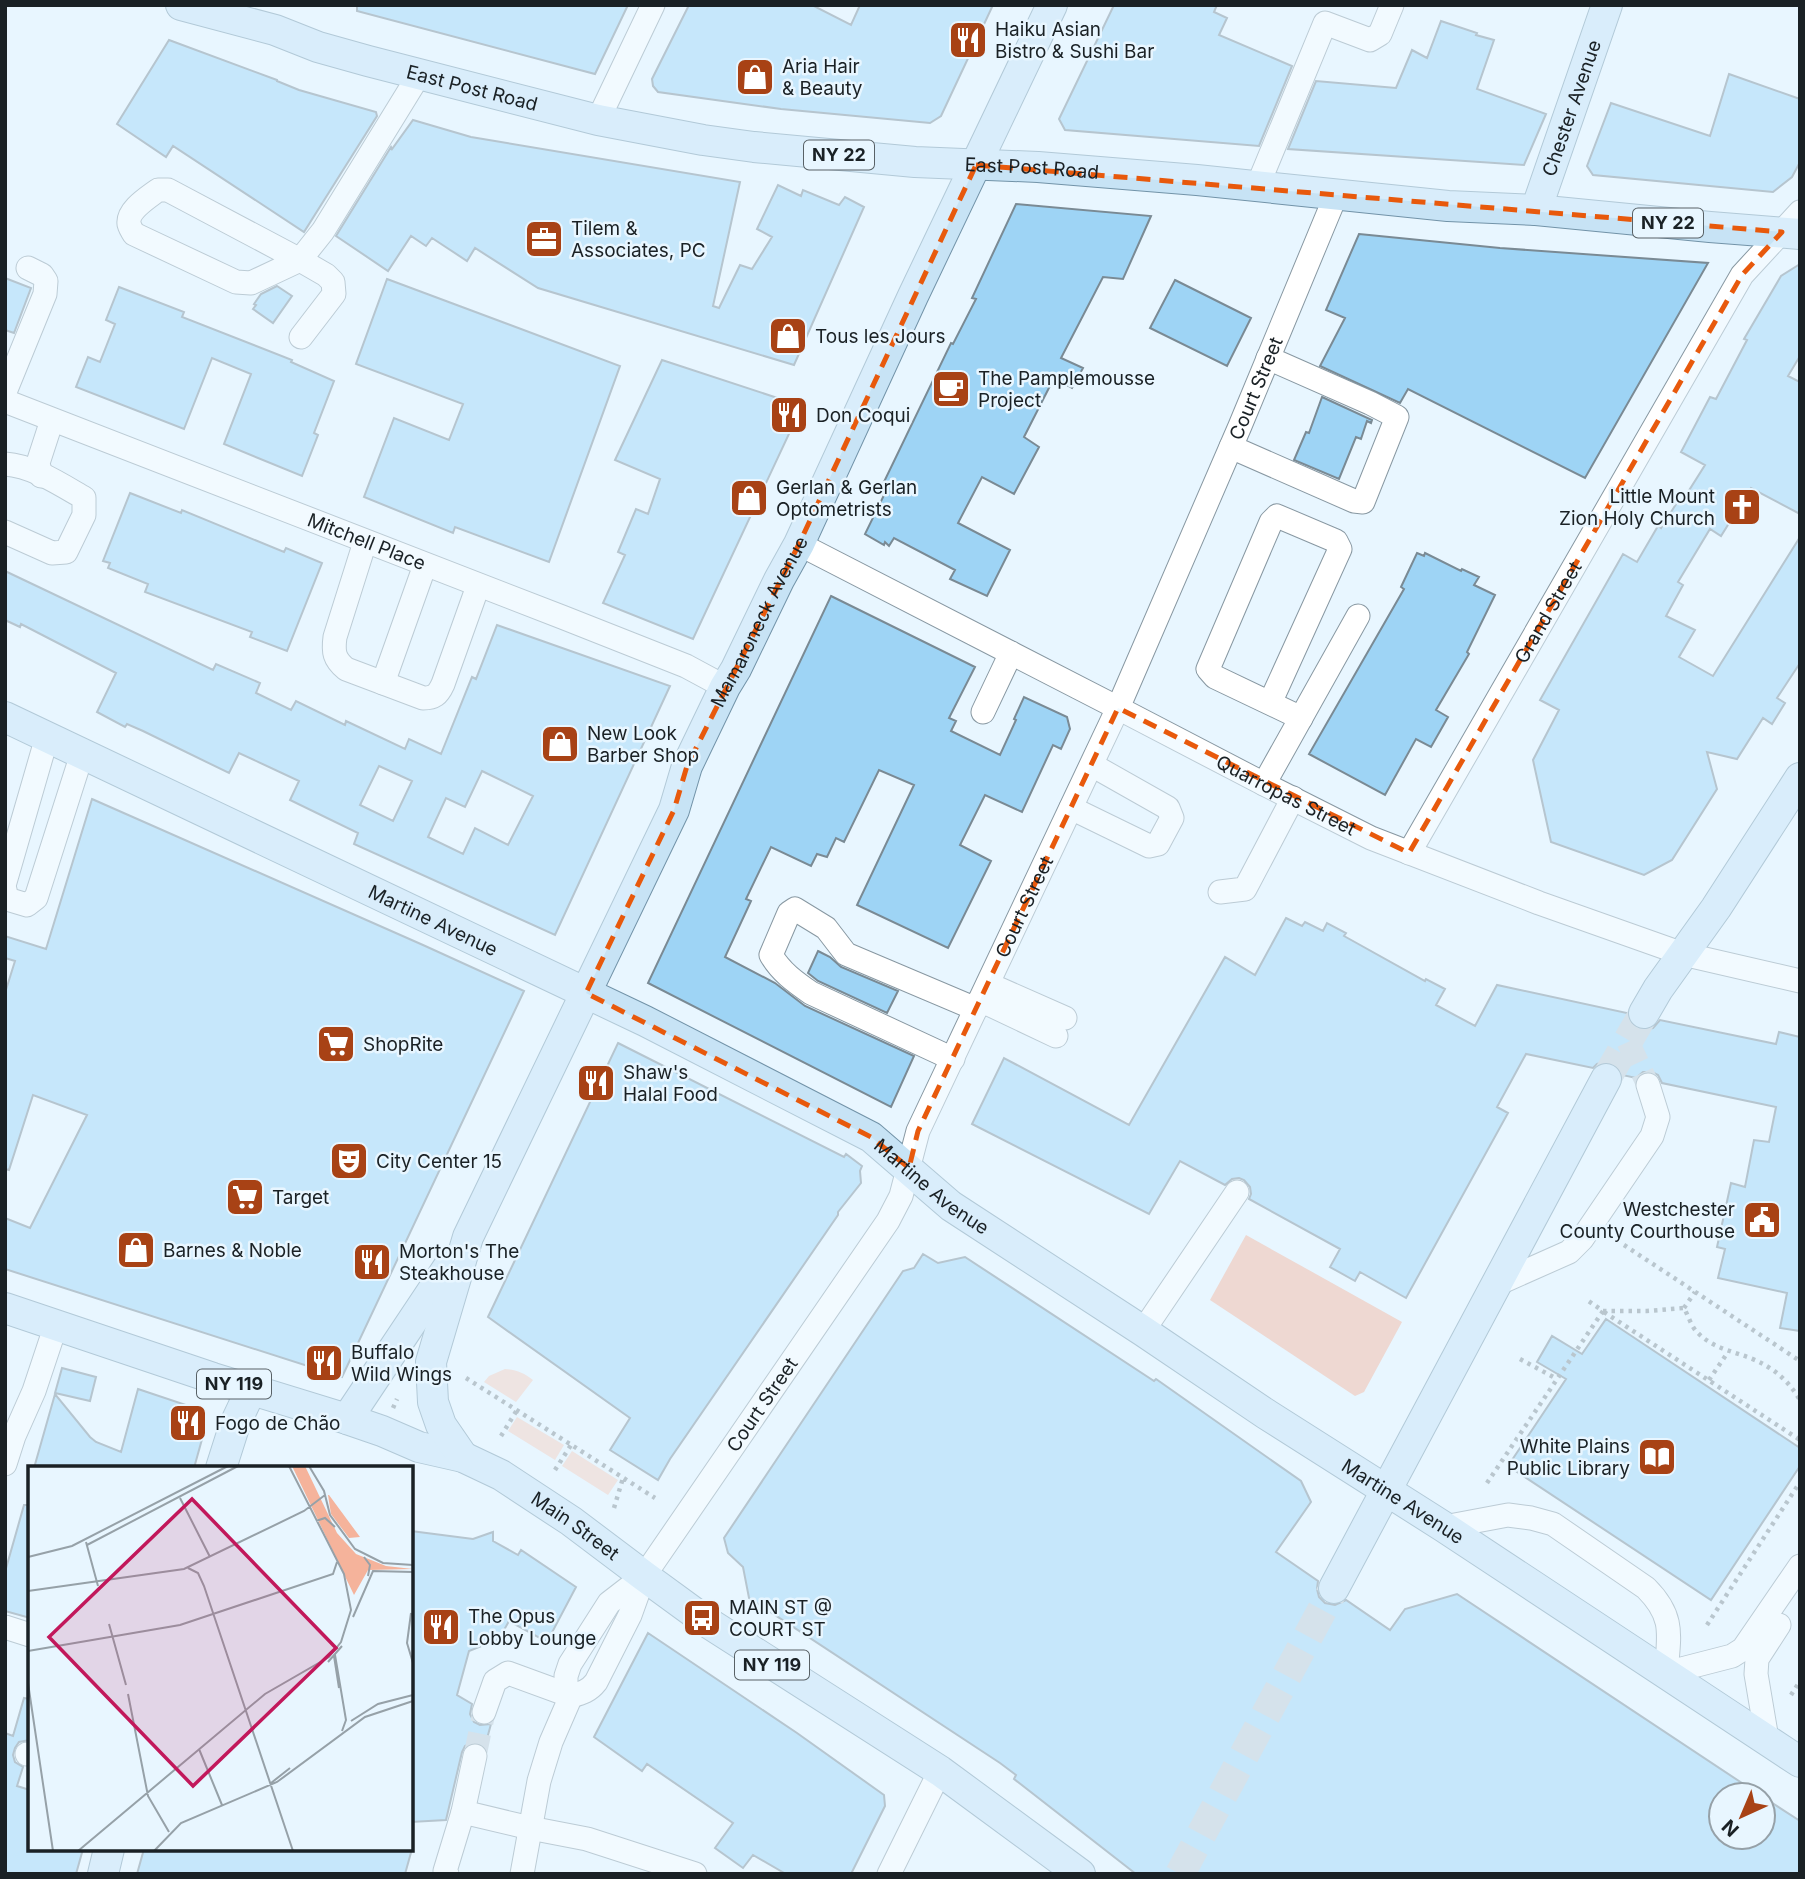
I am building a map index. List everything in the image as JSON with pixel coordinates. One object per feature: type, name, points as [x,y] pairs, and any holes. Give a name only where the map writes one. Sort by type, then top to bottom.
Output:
[{"type":"main road","name":"East Post Road","points":[[181,5],[275,30],[318,47],[419,75],[598,120],[754,148],[915,162],[1038,167],[1258,185],[1448,206],[1536,210],[1710,228],[1794,226]]},
{"type":"main road","name":"East Post Road","points":[[234,5],[275,30]]},
{"type":"main road","name":"Mamaroneck Avenue","points":[[347,1419],[468,1237],[674,810],[687,766],[799,544],[859,411],[1052,5]]},
{"type":"main road","name":"Chester Avenue","points":[[1536,210],[1607,5]]},
{"type":"main road","name":"Martine Avenue","points":[[5,717],[645,1021],[871,1137],[951,1206],[1800,1762]]},
{"type":"main road","points":[[1644,1013],[1800,778]]},
{"type":"main road","points":[[1334,1588],[1606,1079]]},
{"type":"main road","name":"Mamaroneck Avenue","points":[[463,1457],[441,1425],[433,1402],[431,1362],[468,1237]]},
{"type":"main road","name":"Main Street","points":[[5,1308],[347,1419],[419,1447],[463,1457],[501,1475],[571,1521],[718,1629],[940,1772],[1080,1874]]},
{"type":"main road","points":[[222,1466],[235,1424],[251,1390]]},
{"type":"main road","points":[[103,1874],[109,1851]]},
{"type":"street","points":[[598,120],[653,5]]},
{"type":"street","points":[[1258,185],[1325,23],[1370,40],[1380,34],[1392,5]]},
{"type":"street","points":[[300,337],[334,293],[333,282],[327,275],[300,260],[168,190],[158,190],[131,215],[129,223],[134,234],[236,282],[251,283],[300,260],[323,231],[419,75]]},
{"type":"street","name":"Court Street","points":[[644,1576],[888,1221],[901,1196],[918,1131],[1118,708],[1336,195]]},
{"type":"street","name":"Grand Street","points":[[1409,853],[1742,275],[1794,226]]},
{"type":"street","points":[[5,392],[45,294],[47,281],[29,268]]},
{"type":"street","points":[[1231,447],[1354,501],[1363,502],[1397,417],[1268,358]]},
{"type":"street","name":"Mitchell Place","points":[[5,401],[686,666],[725,687]]},
{"type":"street","points":[[41,476],[38,463],[52,420]]},
{"type":"street","points":[[5,464],[16,465],[84,498],[84,515],[66,552],[52,553],[5,532]]},
{"type":"street","points":[[1270,703],[1339,549],[1336,541],[1277,516],[1271,522],[1208,669],[1216,677],[1301,718]]},
{"type":"street","points":[[365,542],[335,637],[333,652],[338,663],[346,669],[422,698],[432,698],[439,693],[478,586]]},
{"type":"street","name":"Quarropas Street","points":[[799,544],[1371,838],[1539,903],[1683,954],[1800,981]]},
{"type":"street","points":[[383,683],[425,565]]},
{"type":"street","points":[[1264,784],[1358,616]]},
{"type":"street","points":[[984,712],[1011,653]]},
{"type":"street","points":[[5,882],[47,737]]},
{"type":"street","points":[[5,890],[7,899],[27,905],[36,898],[82,754]]},
{"type":"street","points":[[1071,808],[1149,846],[1158,844],[1172,818],[1168,808],[1092,765]]},
{"type":"street","points":[[1220,892],[1245,889],[1293,798]]},
{"type":"street","points":[[953,1059],[811,993],[792,981],[771,956],[789,913],[796,909],[818,922],[846,954],[1060,1027]]},
{"type":"street","points":[[1497,1284],[1569,1252],[1582,1239],[1651,1136],[1658,1117],[1648,1085]]},
{"type":"street","points":[[1143,1331],[1237,1192]]},
{"type":"street","points":[[5,1464],[56,1325]]},
{"type":"street","points":[[1444,1527],[1508,1515],[1553,1524],[1646,1588],[1659,1601],[1669,1627],[1666,1673],[1732,1656],[1743,1649],[1800,1566]]},
{"type":"street","points":[[484,1712],[495,1681],[508,1673],[571,1696],[591,1689],[630,1615],[644,1576]]},
{"type":"street","points":[[522,1874],[544,1763],[571,1696],[566,1686],[570,1664],[609,1604],[644,1576]]},
{"type":"street","points":[[1766,1739],[1756,1674],[1757,1659],[1800,1593]]},
{"type":"street","points":[[5,1627],[28,1634]]},
{"type":"street","points":[[447,1874],[475,1756]]},
{"type":"street","points":[[889,1874],[940,1772]]},
{"type":"street","points":[[463,1812],[587,1839],[695,1874]]},
{"type":"path","points":[[1623,1245],[1800,1362]]},
{"type":"path","points":[[1684,1308],[1695,1292]]},
{"type":"path","points":[[1587,1300],[1800,1440]]},
{"type":"path","points":[[1603,1311],[1684,1308]]},
{"type":"path","points":[[1684,1308],[1695,1330],[1707,1341],[1728,1352],[1748,1357],[1781,1375],[1800,1400]]},
{"type":"path","points":[[1487,1482],[1603,1311]]},
{"type":"path","points":[[1709,1380],[1728,1352]]},
{"type":"path","points":[[1520,1359],[1557,1380]]},
{"type":"path","points":[[466,1378],[655,1498]]},
{"type":"path","points":[[386,1395],[406,1400]]},
{"type":"path","points":[[393,1408],[397,1399]]},
{"type":"path","points":[[501,1436],[517,1410]]},
{"type":"path","points":[[555,1470],[571,1445]]},
{"type":"path","points":[[614,1508],[623,1478]]},
{"type":"path","points":[[1707,1625],[1800,1482]]},
{"type":"path","points":[[1791,1695],[1800,1681]]},
{"type":"highlighted area","points":[[976,165],[1782,232],[1742,275],[1409,853],[1118,708],[918,1131],[909,1168],[871,1137],[586,993],[674,810],[687,766],[799,544]]},
{"type":"shaded area","points":[[1246,1235],[1402,1322],[1364,1392],[1355,1396],[1210,1300]]},
{"type":"shaded area","points":[[505,1369],[520,1372],[533,1380],[516,1402],[484,1382],[489,1376]]},
{"type":"shaded area","points":[[517,1417],[564,1445],[555,1460],[508,1431]]},
{"type":"shaded area","points":[[572,1451],[618,1480],[608,1495],[562,1466]]},
{"type":"building","points":[[357,5],[628,5],[595,74],[357,11]]},
{"type":"building","points":[[689,5],[812,5],[851,25],[860,5],[993,5],[941,116],[930,123],[781,109],[658,92],[652,79]]},
{"type":"building","points":[[1114,5],[1217,5],[1214,12],[1227,18],[1219,35],[1292,66],[1259,146],[1065,130],[1059,119]]},
{"type":"building","points":[[1441,21],[1494,40],[1477,89],[1546,114],[1524,165],[1288,149],[1316,81],[1396,88],[1412,50],[1427,58]]},
{"type":"building","points":[[169,40],[299,90],[376,112],[377,116],[304,232],[173,146],[166,157],[117,124]]},
{"type":"building","points":[[1729,74],[1800,99],[1800,162],[1792,177],[1773,192],[1593,175],[1587,166],[1611,103],[1710,136]]},
{"type":"building","points":[[413,120],[471,137],[740,182],[713,306],[719,308],[740,265],[752,269],[772,237],[757,229],[778,185],[801,196],[803,190],[839,205],[845,197],[864,207],[794,365],[538,288],[475,248],[467,261],[432,238],[426,246],[411,236],[388,271],[336,236],[391,147],[392,149]]},
{"type":"building","points":[[1016,204],[1151,216],[1123,279],[1103,277],[1061,358],[1083,368],[1072,388],[1054,378],[1024,437],[1039,447],[1014,494],[982,477],[958,523],[1010,550],[987,596],[950,579],[955,570],[894,538],[889,546],[865,534],[888,487],[882,486],[951,343],[953,344],[976,299],[972,298]]},
{"type":"building","points":[[1359,234],[1500,248],[1708,263],[1585,478],[1408,389],[1400,403],[1320,366],[1345,318],[1326,310]]},
{"type":"building","points":[[1800,264],[1800,356],[1788,376],[1800,382],[1800,514],[1751,488],[1721,536],[1710,529],[1678,582],[1683,585],[1666,616],[1695,630],[1679,657],[1713,676],[1800,537],[1800,663],[1777,698],[1785,703],[1772,724],[1763,718],[1737,759],[1707,752],[1717,789],[1672,860],[1644,875],[1551,842],[1533,760],[1559,710],[1540,700],[1623,554],[1637,562],[1658,526],[1661,528],[1678,501],[1681,503],[1705,465],[1681,452],[1710,397],[1716,399],[1747,340],[1744,339],[1781,276]]},
{"type":"building","points":[[5,278],[31,288],[14,333],[5,330]]},
{"type":"building","points":[[387,279],[620,366],[549,562],[455,527],[453,533],[364,497],[394,418],[449,440],[463,404],[356,364]]},
{"type":"building","points":[[1175,280],[1251,318],[1227,366],[1150,328]]},
{"type":"building","points":[[277,286],[292,296],[273,323],[253,309],[261,294]]},
{"type":"building","points":[[119,287],[184,312],[182,317],[292,360],[291,362],[334,381],[314,433],[318,435],[302,476],[224,444],[251,374],[212,358],[184,429],[76,387],[88,357],[100,362],[115,324],[106,320]]},
{"type":"building","points":[[662,360],[802,406],[693,639],[603,603],[625,555],[618,552],[636,509],[648,514],[660,479],[615,460]]},
{"type":"building","points":[[1322,397],[1372,420],[1371,423],[1367,421],[1361,439],[1356,437],[1339,479],[1294,460],[1306,432],[1309,433]]},
{"type":"building","points":[[130,493],[181,513],[182,510],[284,552],[286,548],[322,563],[287,651],[250,637],[252,632],[145,592],[148,584],[108,568],[110,563],[103,561]]},
{"type":"building","points":[[1417,553],[1424,556],[1425,553],[1479,577],[1474,585],[1495,595],[1467,652],[1469,654],[1436,710],[1448,717],[1431,747],[1416,739],[1385,795],[1309,754],[1404,589],[1401,587]]},
{"type":"building","points":[[5,571],[213,670],[216,664],[260,683],[256,693],[291,710],[296,701],[345,725],[346,721],[405,749],[409,739],[441,754],[472,677],[476,679],[497,625],[670,686],[555,935],[354,844],[358,833],[290,800],[299,781],[239,753],[229,773],[97,712],[116,673],[21,624],[20,627],[5,620]],"holes":[[[379,766],[412,781],[393,821],[360,805]],[[482,771],[533,796],[508,845],[475,828],[463,854],[428,837],[446,798],[465,807]]]},
{"type":"building","points":[[831,596],[975,667],[949,718],[956,721],[951,731],[1000,755],[1024,697],[1067,717],[1070,729],[1061,749],[1053,745],[1022,812],[985,795],[960,845],[991,861],[948,948],[857,905],[914,785],[879,770],[844,842],[836,838],[827,857],[817,854],[811,866],[771,847],[746,899],[751,901],[725,957],[775,983],[805,1006],[914,1056],[891,1107],[648,983]]},
{"type":"building","points":[[92,799],[524,991],[342,1377],[5,1269],[5,1218],[30,1228],[87,1115],[33,1095],[9,1170],[5,1169],[5,993],[15,961],[5,958],[5,936],[46,949]]},
{"type":"building","points":[[1286,918],[1302,926],[1305,922],[1323,931],[1327,923],[1346,933],[1344,936],[1425,981],[1426,979],[1445,989],[1436,1005],[1475,1026],[1497,985],[1627,1013],[1629,1022],[1635,1028],[1643,1030],[1653,1028],[1660,1020],[1776,1044],[1779,1032],[1800,1037],[1800,1331],[1780,1328],[1787,1293],[1718,1278],[1725,1249],[1717,1247],[1731,1183],[1745,1187],[1754,1140],[1769,1142],[1776,1107],[1662,1083],[1658,1075],[1652,1072],[1643,1072],[1636,1078],[1622,1075],[1615,1064],[1606,1062],[1593,1068],[1526,1054],[1497,1107],[1508,1113],[1406,1298],[1360,1272],[1355,1281],[1330,1267],[1340,1249],[1249,1199],[1250,1187],[1244,1180],[1232,1179],[1225,1185],[1180,1161],[1149,1214],[972,1124],[1004,1058],[1129,1125],[1225,957],[1255,975]]},
{"type":"building","points":[[818,951],[841,967],[898,991],[887,1013],[818,981],[808,973]]},
{"type":"building","points":[[618,1043],[844,1157],[846,1154],[862,1166],[861,1183],[838,1212],[658,1480],[610,1450],[630,1418],[488,1317]]},
{"type":"building","points":[[923,1254],[938,1263],[965,1257],[1154,1381],[1156,1379],[1301,1481],[1311,1502],[1276,1552],[1318,1581],[1319,1597],[1325,1603],[1335,1605],[1346,1600],[1390,1630],[1405,1609],[1457,1594],[1739,1781],[1707,1781],[1707,1851],[1777,1851],[1777,1806],[1800,1821],[1800,1874],[1136,1874],[1014,1779],[1016,1775],[1000,1763],[749,1598],[743,1567],[728,1553],[724,1538],[903,1271],[914,1268]]},
{"type":"building","name":"White Plains Public Library","points":[[1606,1319],[1800,1448],[1800,1466],[1711,1600],[1508,1466],[1566,1379],[1537,1362],[1552,1336],[1582,1354]]},
{"type":"building","points":[[62,1368],[96,1377],[90,1401],[55,1393]]},
{"type":"building","points":[[138,1389],[192,1407],[204,1432],[195,1466],[35,1466],[55,1394],[90,1437],[121,1452]]},
{"type":"building","points":[[24,1505],[28,1505],[28,1617],[5,1611],[5,1572]]},
{"type":"building","points":[[413,1531],[473,1539],[493,1532],[493,1541],[518,1555],[521,1550],[576,1587],[547,1642],[509,1621],[499,1639],[469,1651],[457,1695],[472,1704],[470,1714],[474,1722],[480,1725],[491,1724],[485,1746],[471,1743],[465,1746],[462,1752],[446,1820],[413,1822]]},
{"type":"building","points":[[648,1633],[884,1795],[885,1806],[851,1874],[786,1874],[753,1855],[743,1868],[715,1848],[733,1823],[647,1764],[642,1771],[594,1737]]},
{"type":"building","points":[[24,1698],[28,1699],[28,1740],[19,1742],[13,1755],[15,1762],[23,1767],[17,1786],[28,1789],[28,1851],[82,1851],[76,1874],[5,1874],[5,1733],[13,1736]]},
{"type":"building","points":[[143,1851],[411,1851],[405,1874],[137,1874]]},
{"type":"tunnel","points":[[1606,1079],[1644,1013]]},
{"type":"tunnel","points":[[1628,1042],[1648,1085]]},
{"type":"tunnel","points":[[1180,1874],[1334,1588]]},
{"type":"tunnel","points":[[475,1756],[484,1712]]},
{"type":"place","name":"Haiku Asian Bistro & Sushi Bar","points":[[968,40]]},
{"type":"place","name":"Aria Hair & Beauty","points":[[755,77]]},
{"type":"place","name":"Tilem & Associates, PC","points":[[544,239]]},
{"type":"place","name":"Tous les Jours","points":[[788,336]]},
{"type":"place","name":"The Pamplemousse Project","points":[[951,389]]},
{"type":"place","name":"Don Coqui","points":[[789,415]]},
{"type":"place","name":"Gerlan & Gerlan Optometrists","points":[[749,498]]},
{"type":"place","name":"Little Mount Zion Holy Church","points":[[1742,507]]},
{"type":"place","name":"New Look Barber Shop","points":[[560,744]]},
{"type":"place","name":"ShopRite","points":[[336,1044]]},
{"type":"place","name":"Shaw's Halal Food","points":[[596,1083]]},
{"type":"place","name":"City Center 15","points":[[349,1161]]},
{"type":"place","name":"Target","points":[[245,1197]]},
{"type":"place","name":"Westchester County Courthouse","points":[[1762,1220]]},
{"type":"place","name":"Barnes & Noble","points":[[136,1250]]},
{"type":"place","name":"Morton's The Steakhouse","points":[[372,1262]]},
{"type":"place","name":"Buffalo Wild Wings","points":[[324,1363]]},
{"type":"place","name":"Fogo de Chão","points":[[188,1423]]},
{"type":"place","name":"White Plains Public Library","points":[[1657,1457]]},
{"type":"place","name":"MAIN ST @ COURT ST","points":[[702,1618]]},
{"type":"place","name":"The Opus Lobby Lounge","points":[[441,1627]]}]
